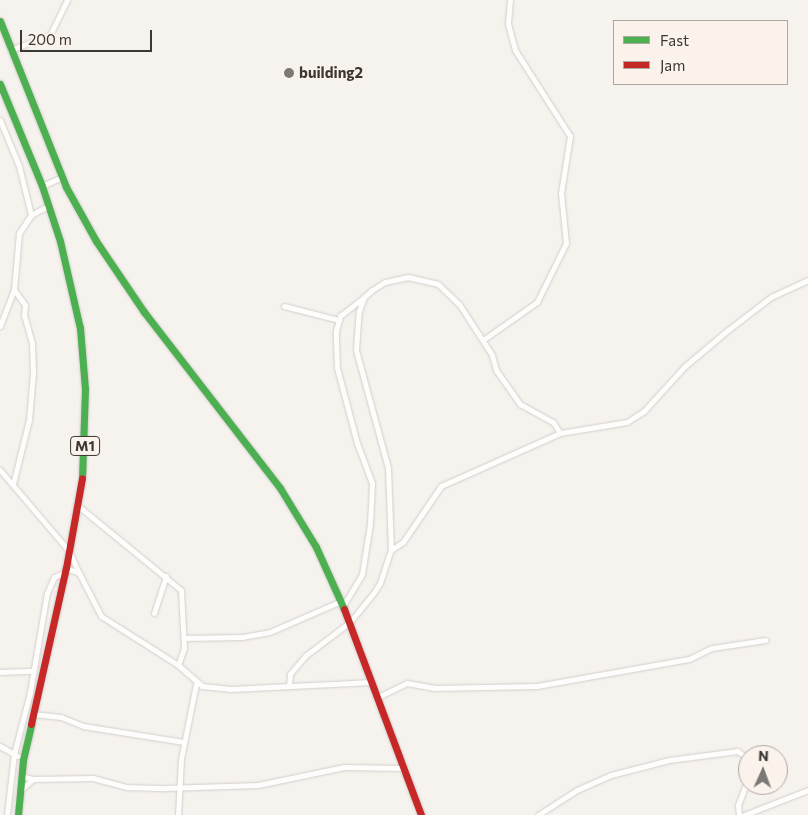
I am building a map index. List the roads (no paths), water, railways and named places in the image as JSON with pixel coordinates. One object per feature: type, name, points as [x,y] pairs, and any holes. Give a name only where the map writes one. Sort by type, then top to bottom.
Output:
[{"type":"main road","points":[[0,21],[62,177],[117,275],[290,503],[316,547],[350,622],[421,815]]},
{"type":"main road","name":"M1","points":[[0,84],[42,186],[60,241],[82,350],[85,447],[69,552],[23,760],[18,815]]},
{"type":"street","points":[[10,50],[50,35],[67,0]]},
{"type":"street","points":[[483,340],[537,302],[566,243],[561,193],[570,136],[515,50],[508,23],[510,0]]},
{"type":"street","points":[[0,120],[19,166],[31,215]]},
{"type":"street","points":[[42,186],[62,177]]},
{"type":"street","points":[[0,326],[14,290],[17,242],[31,215],[48,206]]},
{"type":"street","points":[[184,638],[242,637],[270,632],[342,604],[362,574],[370,524],[372,483],[357,443],[337,368],[339,320],[364,297],[385,282],[398,278],[429,280],[453,297],[483,340],[496,370],[520,404],[553,422],[560,433]]},
{"type":"street","points":[[391,550],[414,527],[441,486],[560,433],[627,422],[644,411],[684,368],[728,330],[772,296],[808,280]]},
{"type":"street","points":[[13,484],[29,420],[33,372],[32,343],[24,315],[25,305],[14,290]]},
{"type":"street","points":[[289,686],[290,674],[305,656],[350,622],[380,583],[391,550],[388,468],[356,350],[357,322],[364,297]]},
{"type":"street","points":[[284,306],[339,320]]},
{"type":"street","points":[[0,470],[69,552],[101,616],[178,665],[196,684],[231,689],[372,682]]},
{"type":"street","points":[[77,505],[88,516],[166,576],[181,590],[184,638],[178,665]]},
{"type":"street","points":[[74,522],[88,516]]},
{"type":"street","points":[[8,815],[14,754],[50,584],[54,577],[65,570],[79,573]]},
{"type":"street","points":[[154,613],[166,576]]},
{"type":"street","points":[[378,697],[406,683],[434,688],[537,686],[689,659],[712,648],[765,640]]},
{"type":"street","points":[[0,672],[33,671]]},
{"type":"street","points":[[178,815],[184,742],[196,684]]},
{"type":"street","points":[[33,714],[61,717],[83,726],[184,742]]},
{"type":"street","points":[[0,746],[23,760]]},
{"type":"street","points":[[538,815],[577,790],[611,775],[669,760],[738,753]]},
{"type":"street","points":[[21,776],[33,779],[94,778],[128,787],[258,785],[344,768],[403,768]]},
{"type":"street","points":[[21,790],[33,779]]},
{"type":"street","points":[[744,815],[808,790]]},
{"type":"street","points":[[739,815],[738,805],[742,795]]},
{"type":"place","name":"building2","points":[[289,73]]}]
